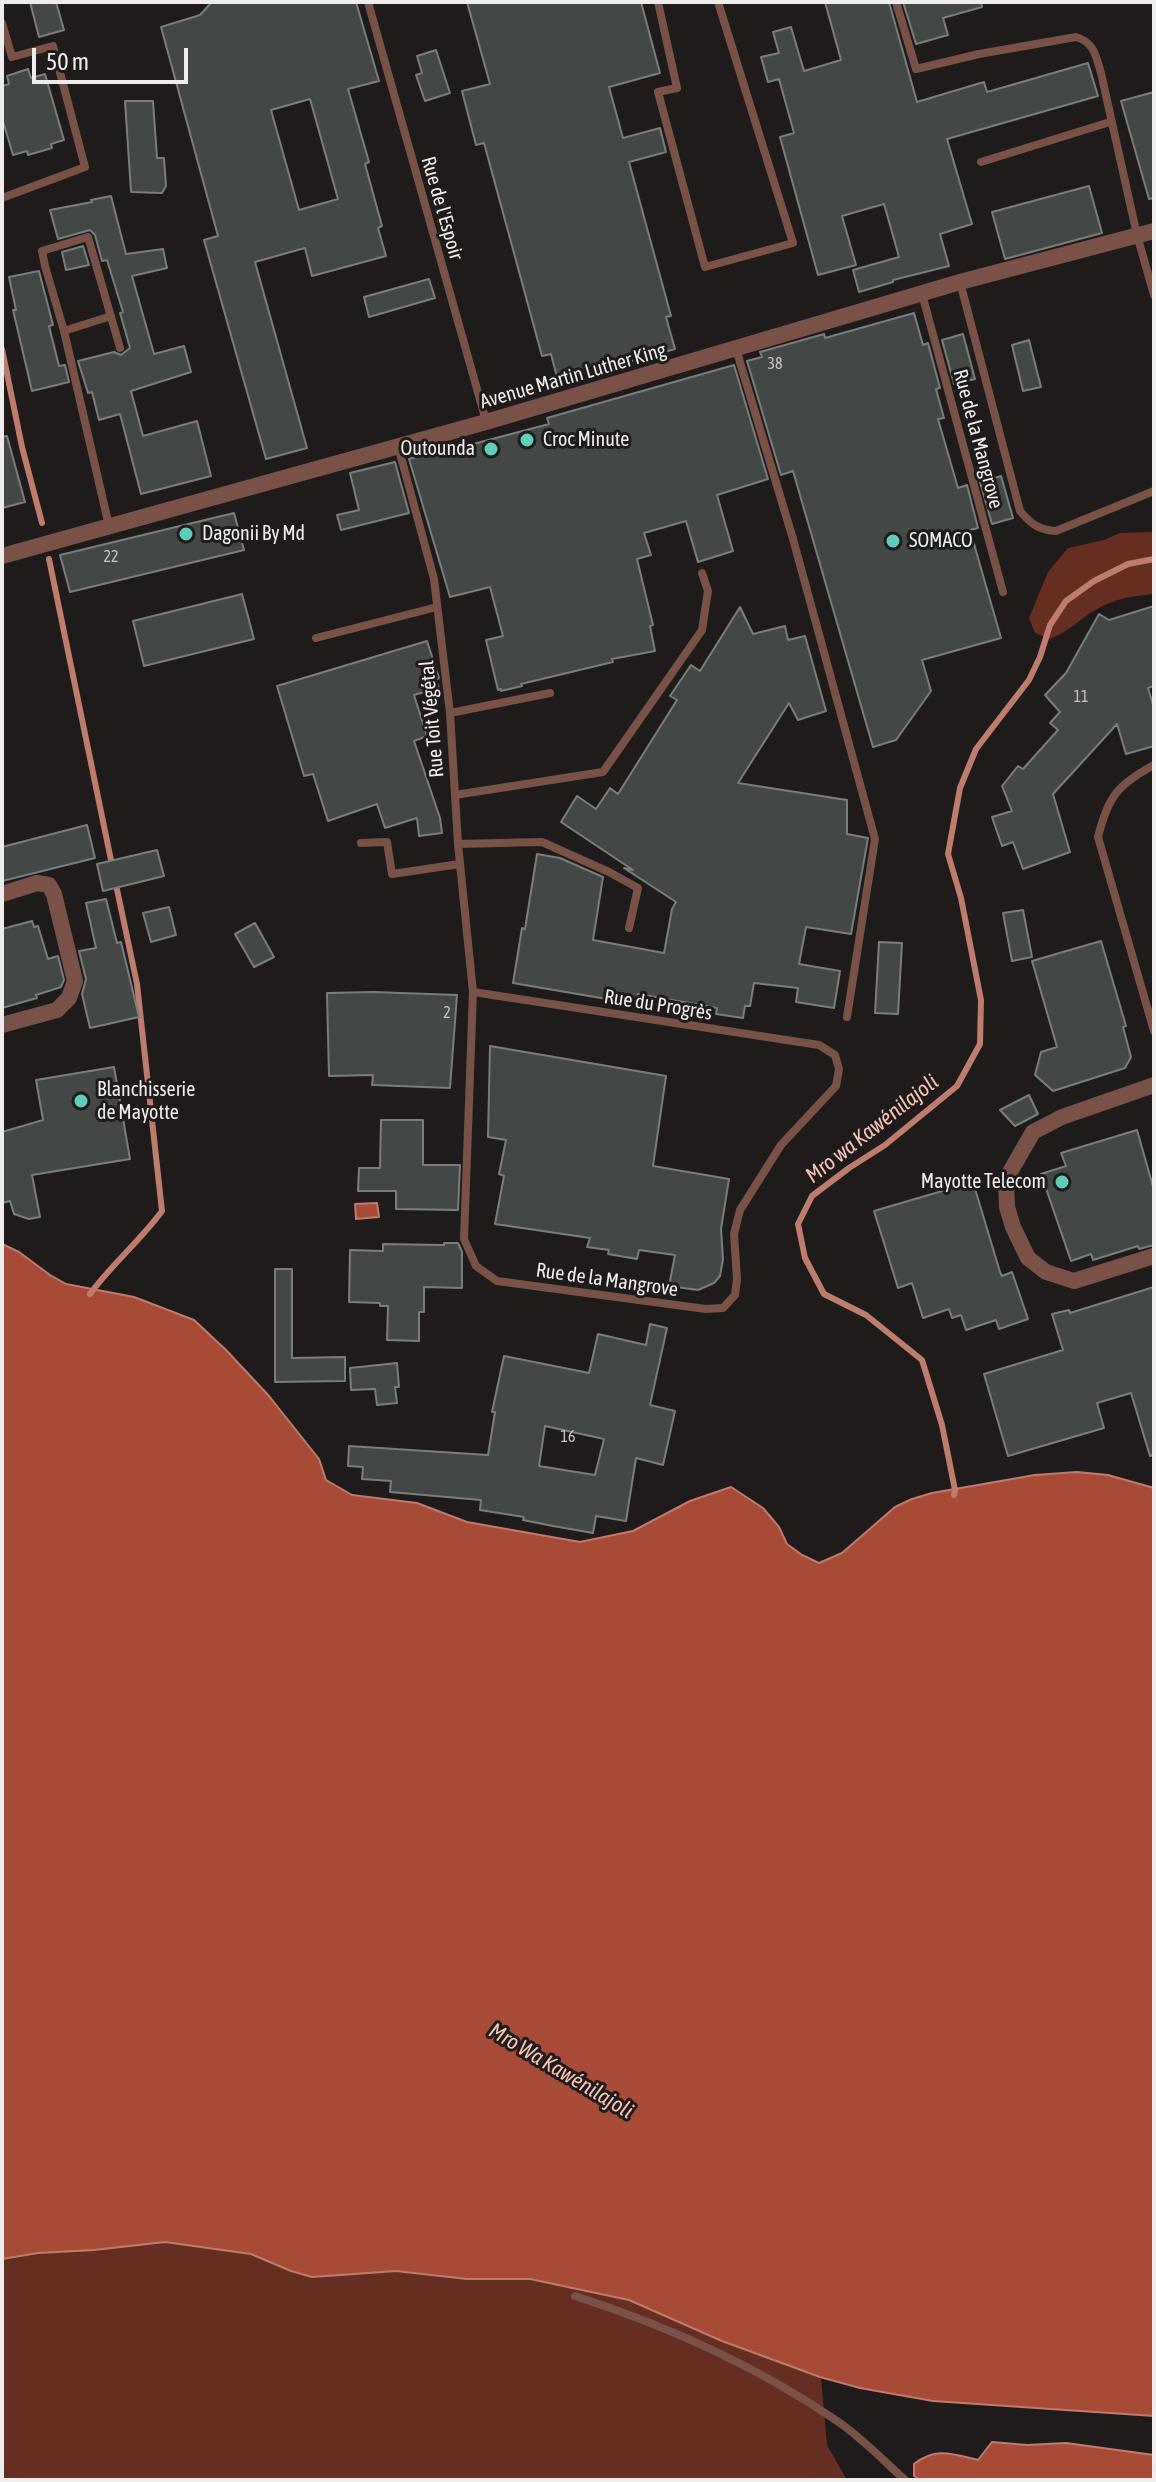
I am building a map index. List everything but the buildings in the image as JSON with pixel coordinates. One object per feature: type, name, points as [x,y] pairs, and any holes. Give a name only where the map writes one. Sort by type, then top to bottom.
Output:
[{"type":"street","name":"Avenue Martin Luther King","points":[[2,556],[486,422],[960,282],[1154,231]]},
{"type":"street","points":[[2,894],[37,883],[49,885],[54,894],[75,981],[69,998],[57,1010],[2,1025]]},
{"type":"street","points":[[1154,1085],[1062,1117],[1033,1132],[1006,1179],[1007,1207],[1013,1227],[1028,1258],[1046,1272],[1074,1281],[1154,1256]]},
{"type":"lane","name":"Rue de l'Espoir","points":[[368,2],[486,422]]},
{"type":"lane","points":[[658,2],[677,88],[658,92],[705,267],[793,243],[718,2]]},
{"type":"lane","points":[[896,2],[916,69],[1076,37],[1086,40],[1093,48],[1101,73],[1110,122],[1154,295]]},
{"type":"lane","points":[[2,23],[12,57],[53,46],[85,167],[2,198]]},
{"type":"lane","points":[[981,162],[1110,122]]},
{"type":"lane","points":[[109,527],[64,331],[42,251],[88,237],[120,348]]},
{"type":"lane","points":[[960,282],[1020,511],[1030,523],[1056,531],[1154,491]]},
{"type":"lane","name":"Rue de la Mangrove","points":[[922,293],[1003,592]]},
{"type":"lane","points":[[64,331],[111,316]]},
{"type":"lane","points":[[736,348],[793,539],[875,839],[847,1017]]},
{"type":"lane","name":"Rue Toit Végétal","points":[[398,446],[434,579],[450,713],[458,844],[473,992]]},
{"type":"lane","points":[[455,795],[603,772],[702,630],[708,591],[702,573]]},
{"type":"lane","points":[[316,638],[437,607]]},
{"type":"lane","points":[[450,713],[550,693]]},
{"type":"lane","points":[[1154,765],[1117,790],[1104,812],[1098,837],[1154,1031]]},
{"type":"lane","points":[[361,843],[387,842],[392,874],[460,864]]},
{"type":"lane","points":[[458,844],[542,842],[609,872],[638,888],[629,928]]},
{"type":"lane","name":"Rue de la Mangrove","points":[[473,992],[464,1239],[476,1266],[497,1281],[706,1309],[723,1308],[735,1295],[734,1234],[740,1210],[781,1145],[836,1086],[839,1069],[835,1055]]},
{"type":"lane","name":"Rue du Progrès","points":[[473,992],[819,1045],[835,1055]]},
{"type":"lane","points":[[575,2296],[691,2340],[765,2376],[842,2425],[905,2480]]},
{"type":"shaded area","points":[[1154,532],[1154,594],[1106,605],[1050,639],[1035,633],[1029,618],[1048,572],[1068,548],[1120,533]]},
{"type":"shaded area","points":[[1154,1656],[1154,2416],[933,2401],[821,2378],[827,2445],[847,2480],[2,2480],[2,2030]]},
{"type":"water","points":[[377,1203],[379,1217],[356,1219],[355,1204]]},
{"type":"water","name":"Mro Wa Kawénilajoli","points":[[2,1244],[66,1284],[134,1297],[194,1320],[269,1396],[319,1459],[326,1480],[352,1495],[417,1503],[467,1522],[580,1542],[633,1531],[690,1501],[731,1487],[763,1508],[779,1527],[787,1544],[819,1563],[842,1553],[895,1507],[932,1493],[1035,1475],[1077,1472],[1108,1475],[1154,1488],[1154,2416],[933,2401],[860,2388],[820,2377],[722,2341],[629,2300],[530,2279],[467,2279],[396,2271],[312,2277],[251,2254],[165,2242],[2,2259]]},
{"type":"water","points":[[992,2442],[1027,2445],[1066,2443],[1154,2455],[1154,2480],[921,2480],[914,2476],[914,2464],[930,2455],[944,2453],[978,2460]]},
{"type":"waterway","points":[[2,349],[22,447],[42,523]]},
{"type":"waterway","points":[[49,559],[112,865]]},
{"type":"waterway","name":"Mro wa Kawénilajoli","points":[[954,1495],[942,1425],[922,1360],[866,1315],[824,1294],[805,1258],[798,1224],[812,1196],[885,1145],[957,1086],[980,1044],[981,1000],[961,898],[948,854],[960,788],[976,749],[1029,680],[1050,625],[1066,601],[1094,581],[1128,564],[1154,559]]},
{"type":"waterway","points":[[90,1294],[162,1211],[137,984],[115,880]]},
{"type":"place","name":"Croc Minute","points":[[527,440]]},
{"type":"place","name":"Outounda","points":[[491,449]]},
{"type":"place","name":"Dagonii By Md","points":[[186,534]]},
{"type":"place","name":"SOMACO","points":[[893,541]]},
{"type":"place","name":"Blanchisserie de Mayotte","points":[[81,1101]]},
{"type":"place","name":"Mayotte Telecom","points":[[1062,1182]]}]
